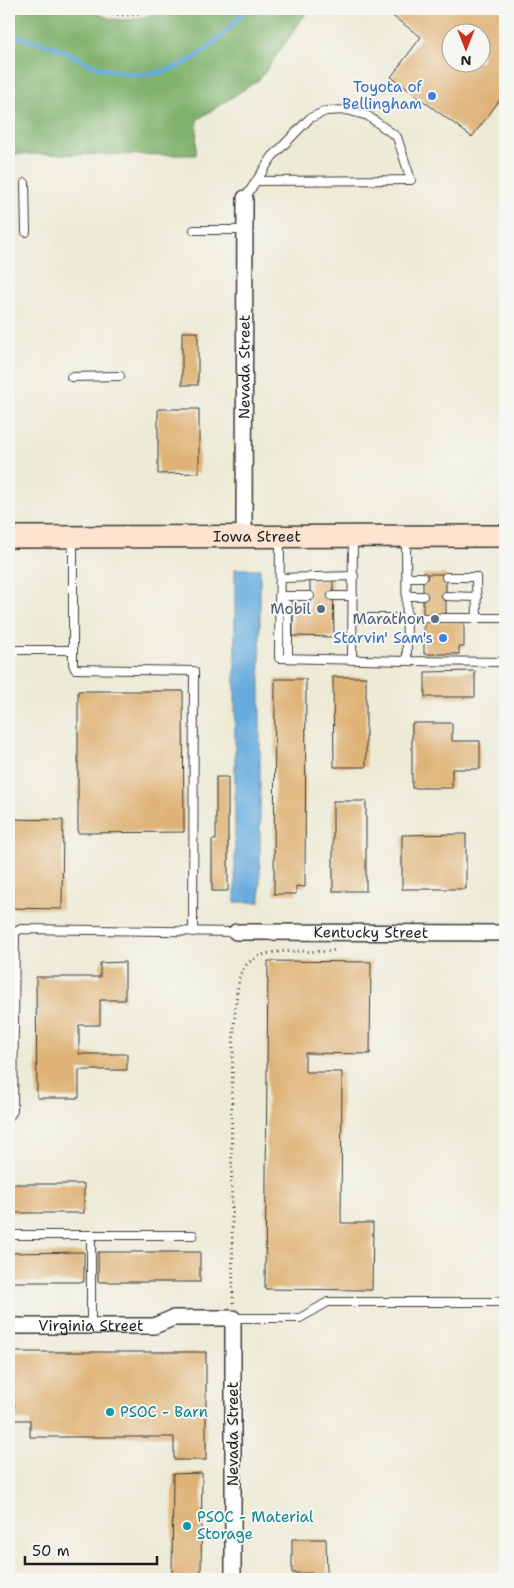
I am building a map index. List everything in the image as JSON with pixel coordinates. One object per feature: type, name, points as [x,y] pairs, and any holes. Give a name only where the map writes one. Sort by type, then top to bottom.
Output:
[{"type":"main road","name":"Iowa Street","points":[[9,537],[505,536]]},
{"type":"street","name":"Nevada Street","points":[[244,536],[245,198]]},
{"type":"street","name":"Kentucky Street","points":[[236,932],[505,933]]},
{"type":"street","name":"Virginia Street","points":[[9,1326],[154,1326],[173,1318],[233,1318]]},
{"type":"street","name":"Nevada Street","points":[[233,1318],[233,1579]]},
{"type":"lane","points":[[245,198],[256,181],[272,157],[310,118],[326,111],[347,110],[368,116],[397,137],[411,180],[256,181]]},
{"type":"lane","points":[[25,183],[26,232]]},
{"type":"lane","points":[[194,230],[245,230]]},
{"type":"lane","points":[[71,377],[120,376]]},
{"type":"lane","points":[[73,536],[73,664],[75,669],[82,671],[194,670],[193,932]]},
{"type":"lane","points":[[280,536],[279,658],[505,662]]},
{"type":"lane","points":[[352,660],[354,536]]},
{"type":"lane","points":[[406,536],[407,661]]},
{"type":"lane","points":[[280,578],[354,576]]},
{"type":"lane","points":[[406,577],[423,577]]},
{"type":"lane","points":[[446,577],[476,577],[477,618]]},
{"type":"lane","points":[[279,598],[310,596]]},
{"type":"lane","points":[[332,596],[354,596]]},
{"type":"lane","points":[[406,596],[423,596]]},
{"type":"lane","points":[[446,596],[477,597]]},
{"type":"lane","points":[[353,618],[505,618]]},
{"type":"lane","points":[[9,650],[73,650]]},
{"type":"lane","points":[[9,1118],[13,1111],[15,932],[21,929],[236,932]]},
{"type":"lane","points":[[9,1235],[193,1235]]},
{"type":"lane","points":[[91,1235],[91,1326]]},
{"type":"lane","points":[[233,1318],[300,1318],[328,1302],[505,1302]]},
{"type":"path","points":[[92,9],[111,15],[128,16],[151,9]]},
{"type":"path","points":[[233,1318],[233,1034],[239,976],[250,963],[266,953],[324,952],[344,949]]},
{"type":"green space","points":[[9,9],[83,9],[113,19],[129,20],[147,16],[161,9],[309,9],[260,79],[197,120],[196,155],[9,154]]},
{"type":"water","points":[[235,569],[260,569],[260,902],[235,902]]},
{"type":"building","points":[[383,9],[505,9],[505,93],[472,137],[391,77],[421,37]]},
{"type":"building","points":[[182,332],[198,332],[198,385],[182,385]]},
{"type":"building","points":[[158,409],[199,409],[199,473],[158,474]]},
{"type":"building","points":[[423,574],[446,574],[446,615],[423,615]]},
{"type":"building","points":[[310,580],[333,580],[334,637],[293,636],[293,609],[310,609]]},
{"type":"building","points":[[424,622],[464,622],[464,647],[459,647],[459,654],[424,654]]},
{"type":"building","points":[[475,671],[475,697],[425,697],[425,672]]},
{"type":"building","points":[[333,677],[366,677],[366,767],[334,767]]},
{"type":"building","points":[[275,679],[306,679],[305,887],[296,886],[296,894],[274,894]]},
{"type":"building","points":[[78,691],[183,691],[184,832],[78,833]]},
{"type":"building","points":[[412,723],[452,723],[452,741],[480,741],[480,769],[452,769],[452,788],[412,788]]},
{"type":"building","points":[[216,777],[228,777],[228,891],[212,891],[212,840],[216,840]]},
{"type":"building","points":[[333,801],[366,801],[366,891],[333,891]]},
{"type":"building","points":[[9,819],[63,820],[62,909],[9,908]]},
{"type":"building","points":[[466,834],[466,889],[402,889],[402,835]]},
{"type":"building","points":[[268,961],[371,962],[370,1054],[305,1053],[305,1072],[342,1072],[341,1223],[373,1223],[372,1290],[265,1289]]},
{"type":"building","points":[[125,962],[125,1000],[100,1000],[100,1025],[79,1025],[79,1054],[127,1054],[127,1070],[79,1070],[79,1098],[37,1098],[36,977],[100,977],[100,963]]},
{"type":"building","points":[[9,1184],[84,1184],[84,1213],[9,1213]]},
{"type":"building","points":[[84,1252],[84,1282],[9,1282],[9,1253]]},
{"type":"building","points":[[98,1252],[200,1252],[200,1282],[98,1282]]},
{"type":"building","name":"PSOC - Barn","points":[[9,1352],[206,1352],[206,1460],[174,1460],[174,1437],[30,1437],[30,1420],[14,1420],[14,1404],[9,1404]]},
{"type":"building","name":"PSOC - Material Storage","points":[[202,1473],[201,1579],[172,1579],[173,1474]]},
{"type":"building","points":[[292,1539],[326,1539],[327,1573],[292,1573]]},
{"type":"waterway","points":[[9,33],[54,47],[87,63],[112,71],[136,74],[157,73],[177,67],[195,57],[213,44],[246,9]]},
{"type":"place","name":"Toyota of Bellingham","points":[[432,96]]},
{"type":"place","name":"Mobil","points":[[321,609]]},
{"type":"place","name":"Marathon","points":[[435,619]]},
{"type":"place","name":"Starvin' Sam's","points":[[443,638]]},
{"type":"place","name":"PSOC - Barn","points":[[110,1412]]},
{"type":"place","name":"PSOC - Material Storage","points":[[187,1526]]}]
